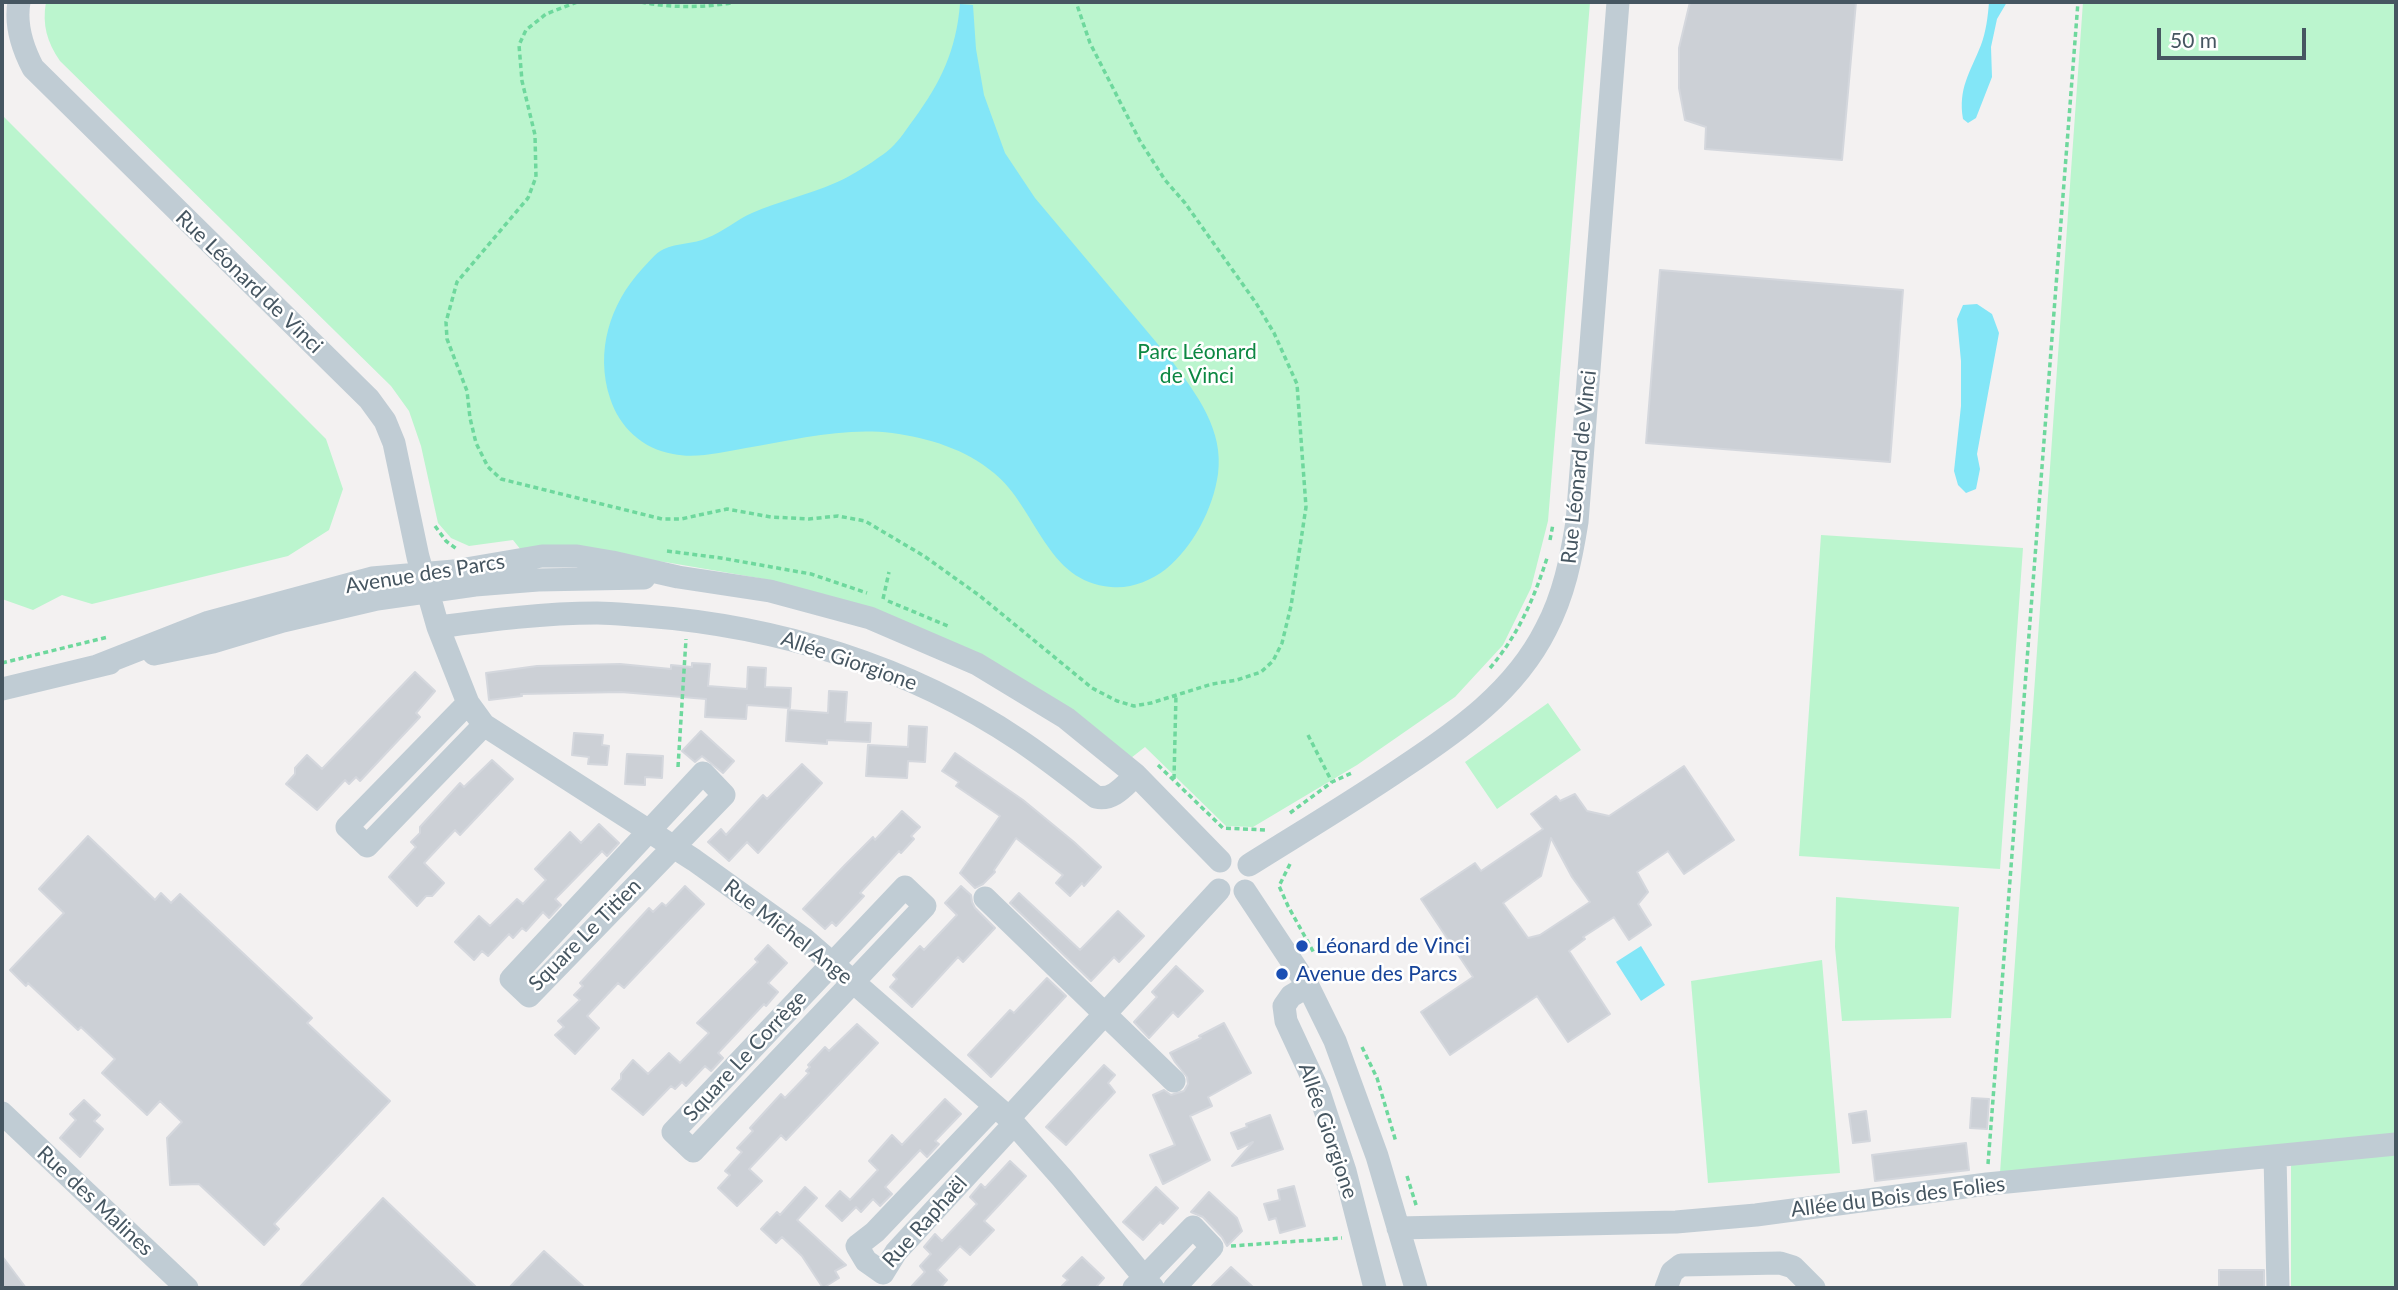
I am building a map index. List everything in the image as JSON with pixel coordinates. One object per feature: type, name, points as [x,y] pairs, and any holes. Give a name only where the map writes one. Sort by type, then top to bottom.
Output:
[{"type":"street","name":"Rue Léonard de Vinci","points":[[19,2],[18,25],[33,68],[369,400],[385,421],[394,443],[426,583]]},
{"type":"street","name":"Rue Léonard de Vinci","points":[[1249,865],[1355,800],[1474,718],[1505,689],[1527,662],[1561,597],[1577,522],[1618,2]]},
{"type":"street","name":"Avenue des Parcs","points":[[2,689],[213,642],[283,621],[377,600],[454,571],[542,556],[577,556],[678,577],[770,591],[870,618],[965,659],[1066,718],[1136,775],[1220,862]]},
{"type":"street","name":"Rue Michel Ange","points":[[426,583],[438,627],[468,703],[484,725],[674,847],[803,938],[1006,1116],[1144,1284]]},
{"type":"street","name":"Allée Giorgione","points":[[438,627],[512,617],[598,613],[735,626],[824,648],[920,685],[1018,739],[1096,797],[1105,799],[1113,796],[1136,775]]},
{"type":"street","points":[[468,703],[347,827],[367,846],[484,725]]},
{"type":"street","name":"Square Le Titien","points":[[703,773],[724,795],[529,996],[511,979],[676,802],[703,773]]},
{"type":"street","points":[[1234,857],[1249,865],[1252,878],[1245,891],[1233,896],[1219,890],[1213,875],[1220,862],[1234,857]]},
{"type":"street","name":"Square Le Corrège","points":[[905,887],[925,906],[853,982],[693,1151],[673,1132],[905,887]]},
{"type":"street","name":"Rue Raphaël","points":[[1006,1116],[896,1252],[883,1273],[866,1261],[857,1246],[1006,1116],[1219,890]]},
{"type":"street","points":[[1245,891],[1308,986],[1335,1041],[1377,1156],[1416,1288]]},
{"type":"street","points":[[985,898],[1174,1081]]},
{"type":"street","name":"Allée Giorgione","points":[[1308,986],[1291,996],[1284,1006],[1286,1021],[1319,1092],[1345,1171],[1375,1288]]},
{"type":"street","name":"Rue des Malines","points":[[2,1113],[187,1288]]},
{"type":"street","name":"Allée du Bois des Folies","points":[[1398,1228],[1676,1222],[1756,1215],[1987,1184],[2396,1144]]},
{"type":"street","points":[[2275,1156],[2278,1288]]},
{"type":"street","points":[[1144,1284],[1193,1227],[1212,1247],[1174,1288]]},
{"type":"street","points":[[1666,1288],[1672,1272],[1681,1265],[1780,1263],[1793,1267],[1814,1288]]},
{"type":"path","points":[[577,2],[546,14],[526,30],[519,45],[522,81],[535,135],[536,177],[528,198],[457,282],[446,322],[447,339],[467,391],[476,443],[488,467],[501,479],[662,519],[681,519],[727,509],[771,517],[809,519],[838,516],[866,521],[925,556],[980,596],[1092,688],[1116,701],[1134,706],[1212,684],[1237,680],[1261,672],[1273,661],[1282,643],[1299,562],[1306,507],[1299,399],[1290,364],[1275,333],[1140,141],[1090,43],[1076,2]]},
{"type":"path","points":[[641,2],[679,7],[736,2]]},
{"type":"path","points":[[1987,1184],[2078,2]]},
{"type":"path","points":[[1549,545],[1555,513]]},
{"type":"path","points":[[1485,674],[1506,650],[1522,623],[1537,591],[1548,556]]},
{"type":"path","points":[[883,599],[889,572]]},
{"type":"path","points":[[676,802],[688,620]]},
{"type":"path","points":[[1174,779],[1176,694]]},
{"type":"path","points":[[1308,735],[1332,782]]},
{"type":"path","points":[[1287,814],[1332,782],[1357,771]]},
{"type":"path","points":[[1290,866],[1300,859]]},
{"type":"path","points":[[1212,1247],[1361,1237]]},
{"type":"green space","name":"Parc Léonard de Vinci","points":[[46,2],[1590,2],[1548,521],[1531,588],[1503,645],[1455,697],[1357,765],[1253,827],[1226,826],[1145,747],[1131,758],[1040,691],[764,579],[665,562],[521,550],[513,540],[469,546],[451,538],[438,523],[421,446],[409,411],[391,386],[60,61],[47,33]]},
{"type":"green space","points":[[2083,2],[2396,2],[2396,1288],[2291,1288],[2291,1145],[2000,1173]]},
{"type":"green space","points":[[2,115],[326,439],[343,489],[329,530],[288,556],[92,604],[62,595],[33,610],[2,599]]},
{"type":"green space","points":[[1821,535],[2023,548],[2000,869],[1799,856]]},
{"type":"green space","points":[[1548,703],[1581,750],[1497,809],[1465,762]]},
{"type":"green space","points":[[1836,897],[1959,907],[1951,1018],[1842,1021],[1835,947]]},
{"type":"green space","points":[[1822,960],[1840,1173],[1708,1183],[1691,981]]},
{"type":"water","points":[[1989,2],[2007,2],[1997,19],[1991,47],[1992,77],[1976,118],[1968,123],[1963,119],[1962,98],[1983,40]]},
{"type":"water","points":[[960,4],[973,5],[976,49],[984,95],[1005,153],[1035,198],[1172,361],[1199,400],[1213,428],[1219,458],[1218,474],[1206,514],[1193,539],[1176,560],[1160,573],[1140,583],[1111,587],[1089,582],[1071,572],[1044,541],[1009,488],[994,473],[971,457],[946,446],[892,433],[856,432],[819,435],[710,454],[682,455],[662,451],[642,442],[619,418],[610,398],[604,363],[608,329],[621,297],[642,269],[664,249],[702,240],[752,213],[835,183],[886,152],[924,105],[946,65],[955,37]]},
{"type":"water","points":[[1977,304],[1992,314],[1999,333],[1977,454],[1980,469],[1976,489],[1966,493],[1958,485],[1954,471],[1961,406],[1957,319],[1963,305]]},
{"type":"water","points":[[1641,946],[1665,985],[1641,1001],[1616,962]]},
{"type":"building","points":[[1690,2],[1856,2],[1842,160],[1705,149],[1706,127],[1685,120],[1679,88],[1679,48]]},
{"type":"building","points":[[1660,270],[1903,290],[1890,462],[1646,443]]},
{"type":"building","points":[[692,663],[710,664],[708,686],[747,689],[748,667],[766,668],[765,687],[791,688],[790,708],[747,705],[746,719],[705,717],[706,699],[621,692],[521,694],[522,696],[489,700],[486,673],[537,666],[620,664],[671,669],[671,665],[692,667]]},
{"type":"building","points":[[415,672],[435,691],[416,713],[420,717],[360,781],[356,777],[349,784],[345,780],[317,810],[286,784],[307,755],[322,769]]},
{"type":"building","points":[[829,691],[847,692],[845,722],[871,723],[870,742],[827,740],[827,744],[786,741],[788,710],[828,713]]},
{"type":"building","points":[[909,726],[927,727],[925,762],[908,761],[907,778],[866,776],[868,745],[908,747]]},
{"type":"building","points":[[701,731],[734,761],[723,773],[702,756],[695,762],[682,751]]},
{"type":"building","points":[[574,733],[603,735],[602,745],[609,746],[607,765],[588,764],[589,757],[572,755]]},
{"type":"building","points":[[955,753],[1023,800],[1101,867],[1084,886],[1082,883],[1070,896],[1056,883],[1063,875],[1016,838],[995,872],[983,884],[975,888],[960,873],[1000,816],[956,786],[959,782],[942,771]]},
{"type":"building","points":[[627,754],[663,756],[662,778],[645,777],[645,785],[625,784]]},
{"type":"building","points":[[492,760],[513,779],[460,835],[455,830],[424,863],[444,883],[432,896],[426,896],[417,906],[389,877],[416,847],[411,842],[420,833],[420,827],[460,783],[464,787]]},
{"type":"building","points":[[802,764],[822,783],[758,853],[747,842],[729,861],[708,842],[721,829],[726,835],[763,795],[767,799]]},
{"type":"building","points":[[1684,766],[1734,840],[1684,874],[1668,851],[1637,872],[1648,892],[1638,904],[1651,925],[1629,940],[1614,917],[1583,937],[1585,939],[1569,951],[1610,1014],[1568,1042],[1537,996],[1450,1055],[1421,1012],[1473,977],[1421,899],[1475,863],[1481,871],[1543,829],[1531,814],[1556,796],[1560,801],[1575,794],[1587,811],[1609,816]],"holes":[[[1551,838],[1572,877],[1590,902],[1540,935],[1528,938],[1503,903],[1541,876]]]},
{"type":"building","points":[[902,811],[920,827],[911,836],[914,839],[901,853],[899,851],[860,893],[864,896],[836,926],[832,922],[825,929],[803,909]]},
{"type":"building","points":[[599,824],[619,843],[607,856],[602,851],[555,899],[561,905],[549,918],[543,912],[526,931],[522,928],[513,938],[509,934],[488,956],[482,951],[474,960],[455,942],[479,916],[490,926],[517,899],[523,904],[546,880],[535,869],[570,832],[581,843]]},
{"type":"building","points":[[88,836],[155,900],[161,893],[171,903],[180,894],[312,1018],[307,1023],[390,1101],[274,1224],[279,1229],[264,1245],[199,1184],[170,1185],[167,1138],[182,1122],[160,1101],[147,1115],[102,1073],[115,1059],[81,1027],[78,1030],[28,983],[26,986],[10,970],[64,913],[39,889]]},
{"type":"building","points":[[685,886],[704,904],[624,988],[618,983],[587,1016],[599,1028],[575,1054],[555,1035],[564,1027],[558,1021],[580,1000],[574,995],[583,986],[580,983],[649,908],[653,912],[662,903],[666,906]]},
{"type":"building","points":[[961,886],[971,895],[975,908],[995,928],[963,962],[958,957],[912,1007],[890,987],[897,979],[893,975],[920,946],[924,950],[957,915],[945,903]]},
{"type":"building","points":[[1019,893],[1080,950],[1118,911],[1144,936],[1119,962],[1114,957],[1091,981],[1010,903]]},
{"type":"building","points":[[768,945],[787,963],[768,983],[778,992],[718,1053],[723,1058],[711,1071],[705,1066],[686,1086],[682,1082],[675,1089],[671,1086],[643,1115],[612,1089],[633,1060],[648,1074],[669,1053],[680,1063],[709,1033],[697,1023],[758,962],[755,959]]},
{"type":"building","points":[[1176,966],[1203,991],[1178,1017],[1173,1012],[1149,1038],[1134,1022],[1157,997],[1152,992]]},
{"type":"building","points":[[1047,978],[1066,996],[991,1077],[968,1055],[1010,1010],[1014,1013]]},
{"type":"building","points":[[1224,1023],[1251,1073],[1208,1097],[1212,1106],[1190,1116],[1210,1160],[1163,1184],[1150,1155],[1175,1145],[1153,1095],[1164,1090],[1171,1095],[1184,1091],[1188,1084],[1187,1077],[1170,1053]]},
{"type":"building","points":[[857,1024],[878,1043],[786,1140],[781,1135],[749,1169],[762,1181],[737,1206],[718,1188],[730,1175],[725,1171],[742,1152],[737,1148],[753,1131],[750,1128],[781,1094],[785,1098],[809,1073],[806,1071],[810,1067],[808,1065],[825,1047],[829,1051]]},
{"type":"building","points":[[1104,1065],[1115,1075],[1108,1083],[1115,1092],[1066,1145],[1046,1127]]},
{"type":"building","points":[[1972,1098],[1989,1099],[1987,1129],[1970,1128]]},
{"type":"building","points":[[945,1099],[961,1114],[935,1141],[939,1144],[927,1157],[920,1150],[885,1187],[892,1194],[880,1206],[873,1199],[861,1212],[856,1207],[842,1221],[826,1206],[840,1191],[850,1200],[878,1170],[869,1161],[892,1135],[902,1145]]},
{"type":"building","points":[[84,1100],[100,1115],[94,1121],[103,1129],[80,1157],[60,1138],[76,1120],[70,1114]]},
{"type":"building","points":[[1866,1111],[1870,1141],[1853,1143],[1849,1114]]},
{"type":"building","points":[[1270,1115],[1283,1149],[1232,1166],[1253,1142],[1238,1149],[1231,1133]]},
{"type":"building","points":[[1966,1143],[1969,1170],[1875,1181],[1872,1155]]},
{"type":"building","points":[[1010,1161],[1026,1176],[984,1221],[994,1230],[970,1255],[960,1246],[937,1270],[947,1280],[940,1288],[910,1288],[925,1272],[920,1266],[931,1254],[924,1247],[935,1234],[942,1241],[977,1204],[970,1197],[981,1184],[985,1188]]},
{"type":"building","points":[[1294,1186],[1305,1226],[1280,1233],[1276,1218],[1269,1220],[1264,1204],[1280,1200],[1278,1190]]},
{"type":"building","points":[[805,1187],[817,1198],[797,1220],[846,1265],[835,1271],[839,1278],[823,1288],[802,1256],[782,1237],[776,1243],[761,1229],[777,1212],[780,1215]]},
{"type":"building","points":[[1156,1187],[1178,1208],[1143,1240],[1123,1222]]},
{"type":"building","points":[[1209,1192],[1237,1218],[1242,1231],[1227,1246],[1203,1217],[1191,1212]]},
{"type":"building","points":[[383,1198],[477,1288],[299,1288]]},
{"type":"building","points":[[544,1251],[585,1288],[509,1288]]},
{"type":"building","points":[[2,1256],[26,1288],[2,1288]]},
{"type":"building","points":[[1082,1257],[1104,1278],[1095,1288],[1060,1288],[1068,1280],[1063,1276]]},
{"type":"building","points":[[1231,1267],[1254,1288],[1210,1288]]},
{"type":"building","points":[[2219,1270],[2264,1270],[2264,1288],[2219,1288]]},
{"type":"place","name":"Léonard de Vinci","points":[[1302,946]]},
{"type":"place","name":"Avenue des Parcs","points":[[1282,974]]}]
